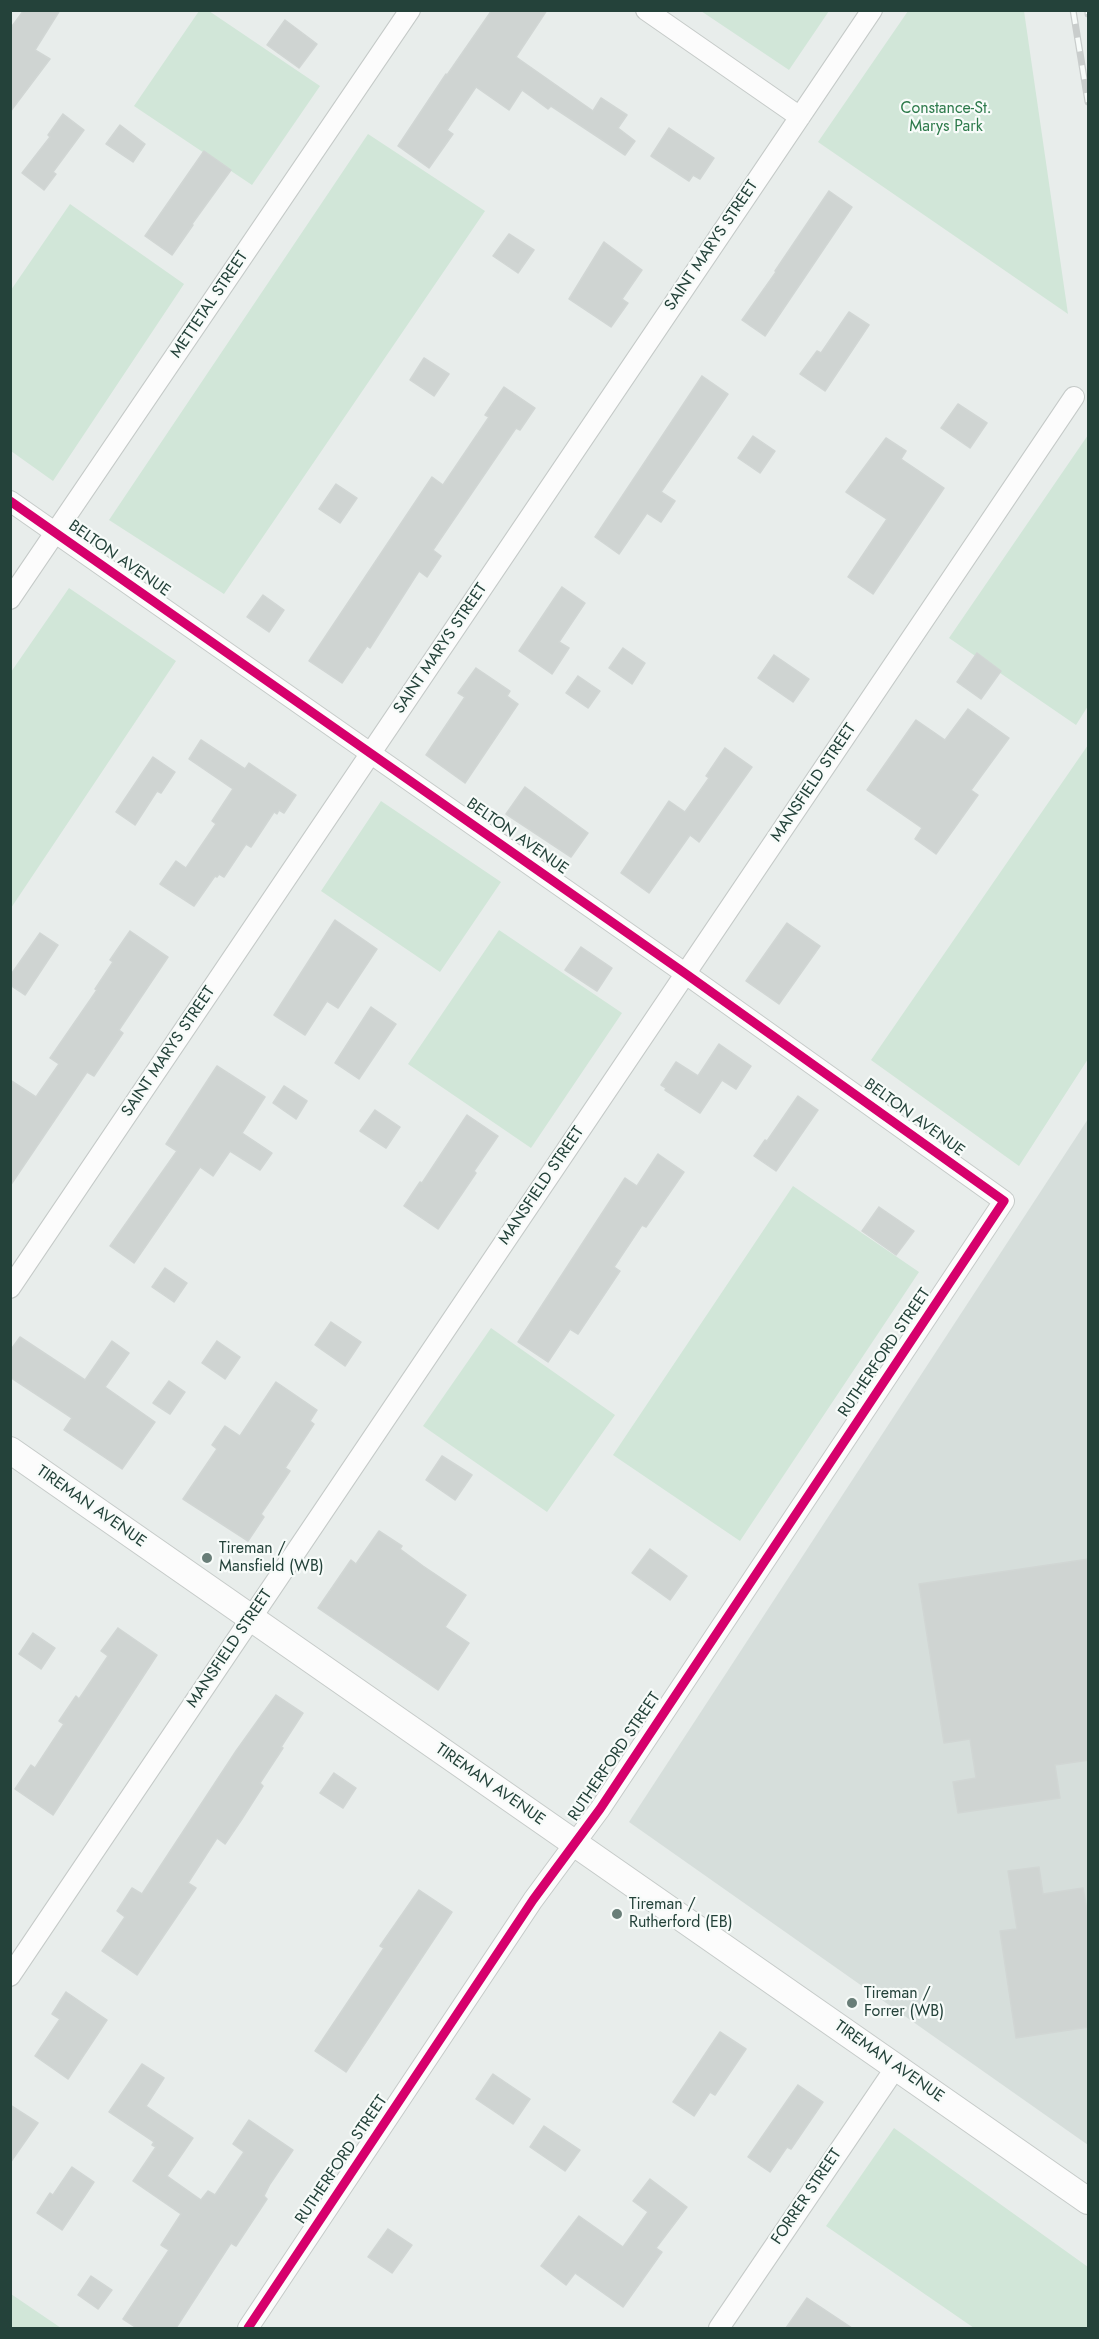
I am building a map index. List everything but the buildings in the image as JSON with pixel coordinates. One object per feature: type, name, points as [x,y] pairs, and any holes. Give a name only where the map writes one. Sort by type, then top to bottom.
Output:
[{"type":"street","name":"METTETAL STREET","points":[[10,599],[410,10]]},
{"type":"street","points":[[646,10],[800,117]]},
{"type":"street","name":"SAINT MARYS STREET","points":[[10,1288],[872,10]]},
{"type":"street","name":"MANSFIELD STREET","points":[[10,1976],[1074,397]]},
{"type":"street","name":"BELTON AVENUE","points":[[10,501],[686,974],[1004,1201]]},
{"type":"street","name":"RUTHERFORD STREET","points":[[248,2328],[533,1900],[600,1809],[1004,1201]]},
{"type":"street","name":"TIREMAN AVENUE","points":[[10,1450],[1089,2200]]},
{"type":"street","name":"FORRER STREET","points":[[719,2328],[896,2067]]},
{"type":"shaded area","points":[[1088,1119],[1088,2145],[629,1822]]},
{"type":"green space","points":[[199,11],[209,11],[320,86],[252,185],[134,106]]},
{"type":"green space","points":[[701,11],[829,11],[789,70]]},
{"type":"green space","name":"Constance-St. Marys Park","points":[[908,11],[1024,11],[1068,314],[818,142]]},
{"type":"green space","points":[[368,134],[485,211],[224,594],[109,520]]},
{"type":"green space","points":[[70,204],[184,284],[53,481],[11,451],[11,290]]},
{"type":"green space","points":[[1088,435],[1088,706],[1076,725],[949,638]]},
{"type":"green space","points":[[69,588],[176,661],[11,908],[11,672]]},
{"type":"green space","points":[[1088,745],[1088,1059],[1019,1166],[871,1060]]},
{"type":"green space","points":[[381,801],[501,882],[440,972],[321,891]]},
{"type":"green space","points":[[499,930],[622,1013],[531,1148],[408,1064]]},
{"type":"green space","points":[[793,1186],[919,1272],[740,1541],[613,1455]]},
{"type":"green space","points":[[491,1328],[615,1415],[547,1512],[423,1426]]},
{"type":"green space","points":[[894,2128],[1088,2267],[1088,2328],[974,2328],[826,2226]]},
{"type":"green space","points":[[11,2294],[61,2328],[11,2328]]},
{"type":"railway","points":[[1073,10],[1088,102]]},
{"type":"cycle path","points":[[10,501],[686,974],[1004,1201],[600,1809],[533,1900],[248,2328]]},
{"type":"place","name":"Tireman / Mansfield (WB)","points":[[207,1558]]},
{"type":"place","name":"Tireman / Rutherford (EB)","points":[[617,1914]]},
{"type":"place","name":"Tireman / Forrer (WB)","points":[[852,2003]]}]
